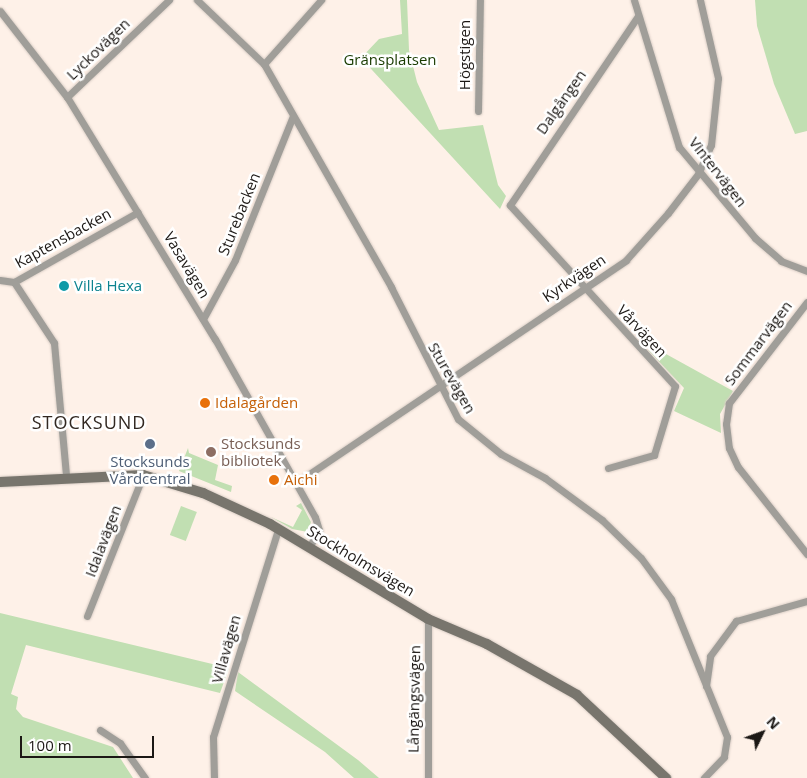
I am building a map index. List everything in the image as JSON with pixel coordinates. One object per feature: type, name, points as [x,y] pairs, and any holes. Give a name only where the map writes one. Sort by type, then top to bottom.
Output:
[{"type":"street","name":"Lyckovägen","points":[[67,98],[169,0]]},
{"type":"street","name":"Sturevägen","points":[[197,0],[264,64],[391,288],[439,386],[468,430],[566,493],[641,558],[671,599],[728,746],[704,778]]},
{"type":"street","points":[[264,64],[321,0]]},
{"type":"street","name":"Högstigen","points":[[478,111],[480,0]]},
{"type":"street","name":"Vintervägen","points":[[634,0],[679,147],[698,174],[768,251],[807,271]]},
{"type":"street","name":"Kyrkvägen","points":[[296,483],[583,288],[637,249],[698,174],[711,144],[718,78],[700,0]]},
{"type":"street","name":"Vasavägen","points":[[0,11],[67,98],[203,319],[296,483],[319,530],[309,547]]},
{"type":"street","name":"Dalgången","points":[[510,205],[638,16]]},
{"type":"street","name":"Sturebacken","points":[[203,319],[235,260],[293,116]]},
{"type":"street","name":"Vårvägen","points":[[510,205],[583,288],[676,386],[654,455],[608,468]]},
{"type":"street","name":"Kaptensbacken","points":[[0,280],[14,282],[138,212]]},
{"type":"street","points":[[14,282],[54,343],[66,476]]},
{"type":"street","name":"Sommarvägen","points":[[807,302],[729,403],[726,424],[729,448],[738,466],[807,554]]},
{"type":"street","name":"Stockholmsvägen","points":[[0,482],[66,476],[143,475],[203,493],[278,529],[428,620],[486,644],[576,695],[666,778]]},
{"type":"street","name":"Idalavägen","points":[[87,616],[143,475]]},
{"type":"street","name":"Villavägen","points":[[214,778],[213,737],[278,529]]},
{"type":"street","points":[[706,689],[710,656],[736,621],[807,601]]},
{"type":"street","name":"Långängsvägen","points":[[428,620],[428,778]]},
{"type":"street","points":[[100,730],[120,743],[145,778]]},
{"type":"green space","name":"Gränsplatsen","points":[[400,0],[407,0],[409,50],[417,82],[439,130],[483,125],[498,185],[506,196],[500,209],[361,58],[379,39],[402,34]]},
{"type":"green space","points":[[755,0],[807,0],[807,131],[795,134],[774,84],[757,26]]},
{"type":"green space","points":[[648,350],[666,354],[733,391],[720,414],[721,433],[674,411],[684,388]]},
{"type":"green space","points":[[188,448],[189,453],[218,465],[215,480],[232,486],[231,492],[179,471]]},
{"type":"green space","points":[[301,503],[311,522],[308,532],[292,529],[271,517],[293,527],[302,510],[296,506]]},
{"type":"green space","points":[[181,506],[197,512],[186,541],[170,535]]},
{"type":"green space","points":[[0,613],[229,668],[220,693],[26,645],[11,694],[18,697],[16,709],[23,717],[113,747],[133,778],[0,778]]},
{"type":"green space","points":[[238,672],[358,760],[379,778],[354,778],[325,752],[235,691]]},
{"type":"place","name":"Villa Hexa","points":[[64,286]]},
{"type":"place","name":"Idalagården","points":[[205,403]]},
{"type":"place","name":"Stocksunds Vårdcentral","points":[[150,444]]},
{"type":"place","name":"Stocksunds bibliotek","points":[[211,452]]},
{"type":"place","name":"Aichi","points":[[274,480]]},
{"type":"district","name":"STOCKSUND","points":[[89,422]]}]
